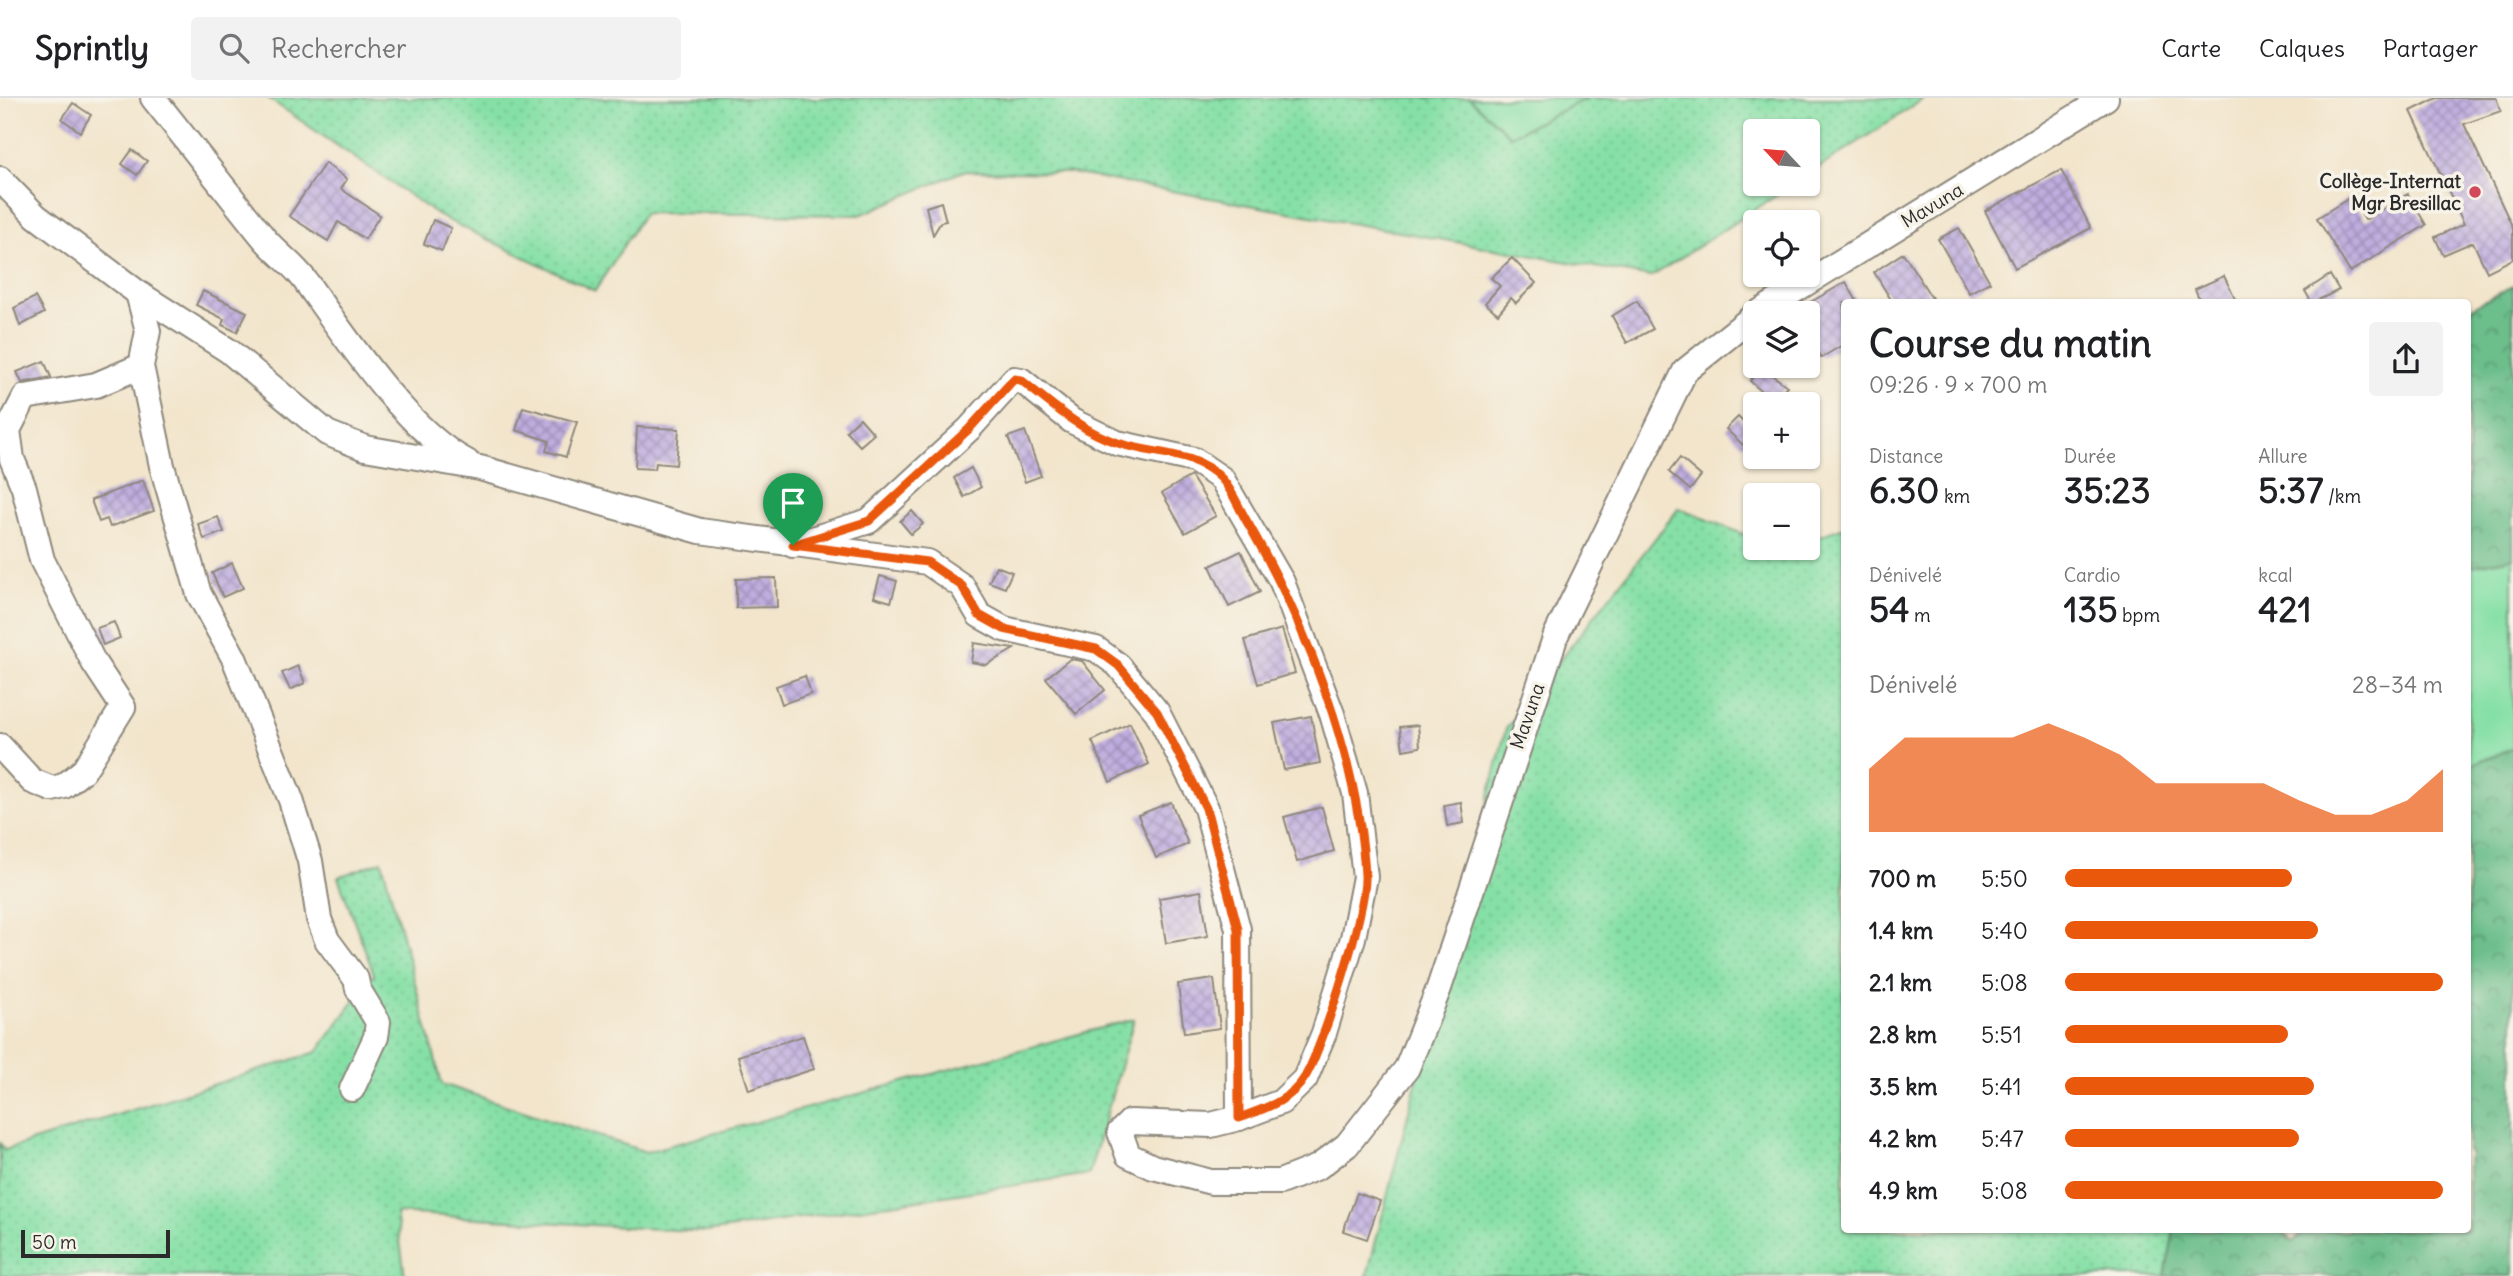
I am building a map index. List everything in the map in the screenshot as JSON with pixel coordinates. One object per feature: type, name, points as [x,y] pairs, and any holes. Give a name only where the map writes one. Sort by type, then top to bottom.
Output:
[{"type":"street","points":[[153,98],[265,240],[302,277],[329,319],[407,411],[450,453],[480,468]]},
{"type":"street","name":"Mavuna","points":[[1777,301],[2106,98]]},
{"type":"street","points":[[0,179],[36,216],[138,293],[229,351],[327,433],[365,448],[480,468],[700,531],[793,545],[927,562],[962,586],[979,615],[1004,629],[1096,649],[1118,665],[1157,712],[1206,808],[1238,929],[1239,1118],[1281,1102],[1304,1079],[1324,1033],[1346,962],[1366,877],[1355,793],[1332,714],[1282,582],[1222,480],[1194,460],[1106,438],[1072,421],[1021,380],[1014,379],[969,429],[869,521],[793,545]]},
{"type":"street","points":[[138,293],[148,331],[141,366],[162,466],[199,594],[234,658],[291,800],[312,870],[319,919],[325,936],[345,968],[356,979],[358,989],[378,1022],[376,1037],[352,1090]]},
{"type":"street","name":"Mavuna","points":[[1239,1118],[1211,1125],[1130,1122],[1120,1132],[1128,1155],[1153,1167],[1211,1182],[1280,1182],[1318,1167],[1347,1145],[1407,1068],[1438,988],[1556,635],[1685,371],[1743,324]]},
{"type":"street","points":[[0,402],[96,385],[141,366]]},
{"type":"street","points":[[0,746],[32,781],[52,789],[64,786],[84,771],[122,707],[100,673],[41,560],[24,488],[12,459],[8,430],[25,397]]},
{"type":"green space","points":[[268,98],[1469,98],[1510,136],[1587,98],[1925,98],[1820,167],[1820,119],[1743,119],[1743,196],[1776,196],[1754,210],[1743,210],[1743,217],[1651,277],[1071,173],[963,171],[860,215],[644,213],[595,291],[441,217]]},
{"type":"green space","points":[[1469,98],[1587,98],[1510,136]]},
{"type":"green space","points":[[2513,286],[2513,558],[2471,566],[2471,307]]},
{"type":"green space","points":[[1679,508],[1743,534],[1743,560],[1820,560],[1820,536],[1841,528],[1841,1233],[2173,1233],[2165,1276],[1367,1276],[1506,729]]},
{"type":"green space","points":[[2513,558],[2513,748],[2471,765],[2471,566]]},
{"type":"green space","points":[[2513,748],[2513,1276],[2165,1276],[2173,1233],[2285,1233],[2293,1242],[2302,1233],[2471,1233],[2471,765]]},
{"type":"green space","points":[[382,861],[442,1084],[646,1152],[1134,1019],[1089,1174],[707,1232],[396,1213],[405,1276],[0,1276],[0,1143],[5,1150],[317,1052],[374,974],[338,877]]},
{"type":"building","points":[[2437,98],[2496,98],[2501,111],[2464,124],[2513,228],[2513,259],[2487,272],[2473,242],[2443,255],[2435,237],[2464,224],[2411,111]]},
{"type":"building","points":[[73,103],[91,115],[80,132],[62,119]]},
{"type":"building","points":[[132,150],[147,161],[137,175],[122,164]]},
{"type":"building","points":[[325,163],[347,179],[341,189],[380,215],[365,239],[338,222],[328,241],[289,216]]},
{"type":"building","points":[[2061,170],[2091,228],[2015,268],[1985,211]]},
{"type":"building","points":[[2408,194],[2426,225],[2350,272],[2317,218],[2351,197],[2365,220]]},
{"type":"building","points":[[941,202],[946,221],[941,222],[933,235],[926,207]]},
{"type":"building","points":[[433,220],[451,228],[442,251],[424,244]]},
{"type":"building","points":[[1959,228],[1990,282],[1969,293],[1938,239]]},
{"type":"building","points":[[1903,253],[1932,299],[1891,299],[1874,272]]},
{"type":"building","points":[[1512,258],[1536,283],[1516,303],[1511,298],[1498,314],[1485,303],[1500,286],[1491,278]]},
{"type":"building","points":[[2330,275],[2339,290],[2320,299],[2310,299],[2305,291]]},
{"type":"building","points":[[2224,276],[2235,299],[2199,299],[2195,289]]},
{"type":"building","points":[[1846,282],[1856,299],[1841,299],[1841,346],[1821,358],[1820,301],[1813,301]]},
{"type":"building","points":[[203,291],[247,312],[237,332],[222,325],[224,319],[196,305]]},
{"type":"building","points":[[35,297],[44,313],[20,326],[14,308]]},
{"type":"building","points":[[1637,301],[1653,329],[1627,343],[1612,316]]},
{"type":"building","points":[[44,361],[51,377],[22,383],[17,372]]},
{"type":"building","points":[[1752,378],[1776,378],[1787,386],[1781,392],[1762,392],[1750,381]]},
{"type":"building","points":[[523,407],[577,422],[566,457],[546,451],[549,441],[516,430]]},
{"type":"building","points":[[1738,417],[1743,422],[1743,445],[1726,429]]},
{"type":"building","points":[[860,418],[874,434],[860,446],[846,431]]},
{"type":"building","points":[[637,427],[679,429],[676,465],[656,463],[655,469],[635,468]]},
{"type":"building","points":[[1025,431],[1041,476],[1025,482],[1008,437]]},
{"type":"building","points":[[1680,458],[1701,476],[1690,490],[1669,472]]},
{"type":"building","points":[[971,468],[981,487],[964,497],[954,478]]},
{"type":"building","points":[[1191,476],[1216,516],[1185,533],[1162,493]]},
{"type":"building","points":[[143,480],[154,511],[110,527],[107,519],[99,522],[91,500]]},
{"type":"building","points":[[912,511],[923,524],[911,534],[900,521]]},
{"type":"building","points":[[218,517],[224,532],[204,539],[198,524]]},
{"type":"building","points":[[1241,551],[1260,592],[1229,607],[1210,566]]},
{"type":"building","points":[[232,563],[243,588],[223,597],[212,573]]},
{"type":"building","points":[[996,566],[1012,572],[1005,588],[989,582]]},
{"type":"building","points":[[880,576],[897,581],[891,602],[874,597]]},
{"type":"building","points":[[776,578],[777,607],[736,608],[736,579]]},
{"type":"building","points":[[114,622],[120,638],[103,645],[97,628]]},
{"type":"building","points":[[1282,629],[1295,673],[1258,684],[1245,640]]},
{"type":"building","points":[[974,643],[1014,649],[986,665],[971,662]]},
{"type":"building","points":[[1070,659],[1082,661],[1105,690],[1076,714],[1046,678]]},
{"type":"building","points":[[298,666],[305,683],[290,690],[282,673]]},
{"type":"building","points":[[805,676],[811,694],[782,704],[776,686]]},
{"type":"building","points":[[1311,716],[1320,763],[1284,770],[1274,723]]},
{"type":"building","points":[[1130,723],[1149,764],[1110,782],[1092,741]]},
{"type":"building","points":[[1418,725],[1420,747],[1403,750],[1400,727]]},
{"type":"building","points":[[1171,802],[1188,844],[1156,858],[1138,815]]},
{"type":"building","points":[[1461,802],[1464,823],[1447,826],[1444,805]]},
{"type":"building","points":[[1322,807],[1334,851],[1297,862],[1284,817]]},
{"type":"building","points":[[1201,891],[1208,936],[1166,943],[1159,898]]},
{"type":"building","points":[[1214,979],[1220,1028],[1184,1033],[1178,984]]},
{"type":"building","points":[[803,1036],[814,1069],[749,1090],[738,1056]]},
{"type":"building","points":[[1357,1193],[1380,1201],[1367,1239],[1343,1231]]},
{"type":"place","name":"Collège-Internat Mgr Bresillac","points":[[2475,192]]},
{"type":"route","points":[[1014,379],[1021,380],[1072,421],[1118,443],[1194,460],[1222,480],[1282,582],[1332,714],[1355,793],[1366,877],[1353,938],[1324,1033],[1304,1079],[1281,1102],[1239,1118],[1241,1055],[1238,929],[1206,808],[1157,712],[1118,665],[1096,649],[1004,629],[979,615],[962,586],[927,562],[882,554],[793,545],[869,521],[969,429],[1014,379]]}]
